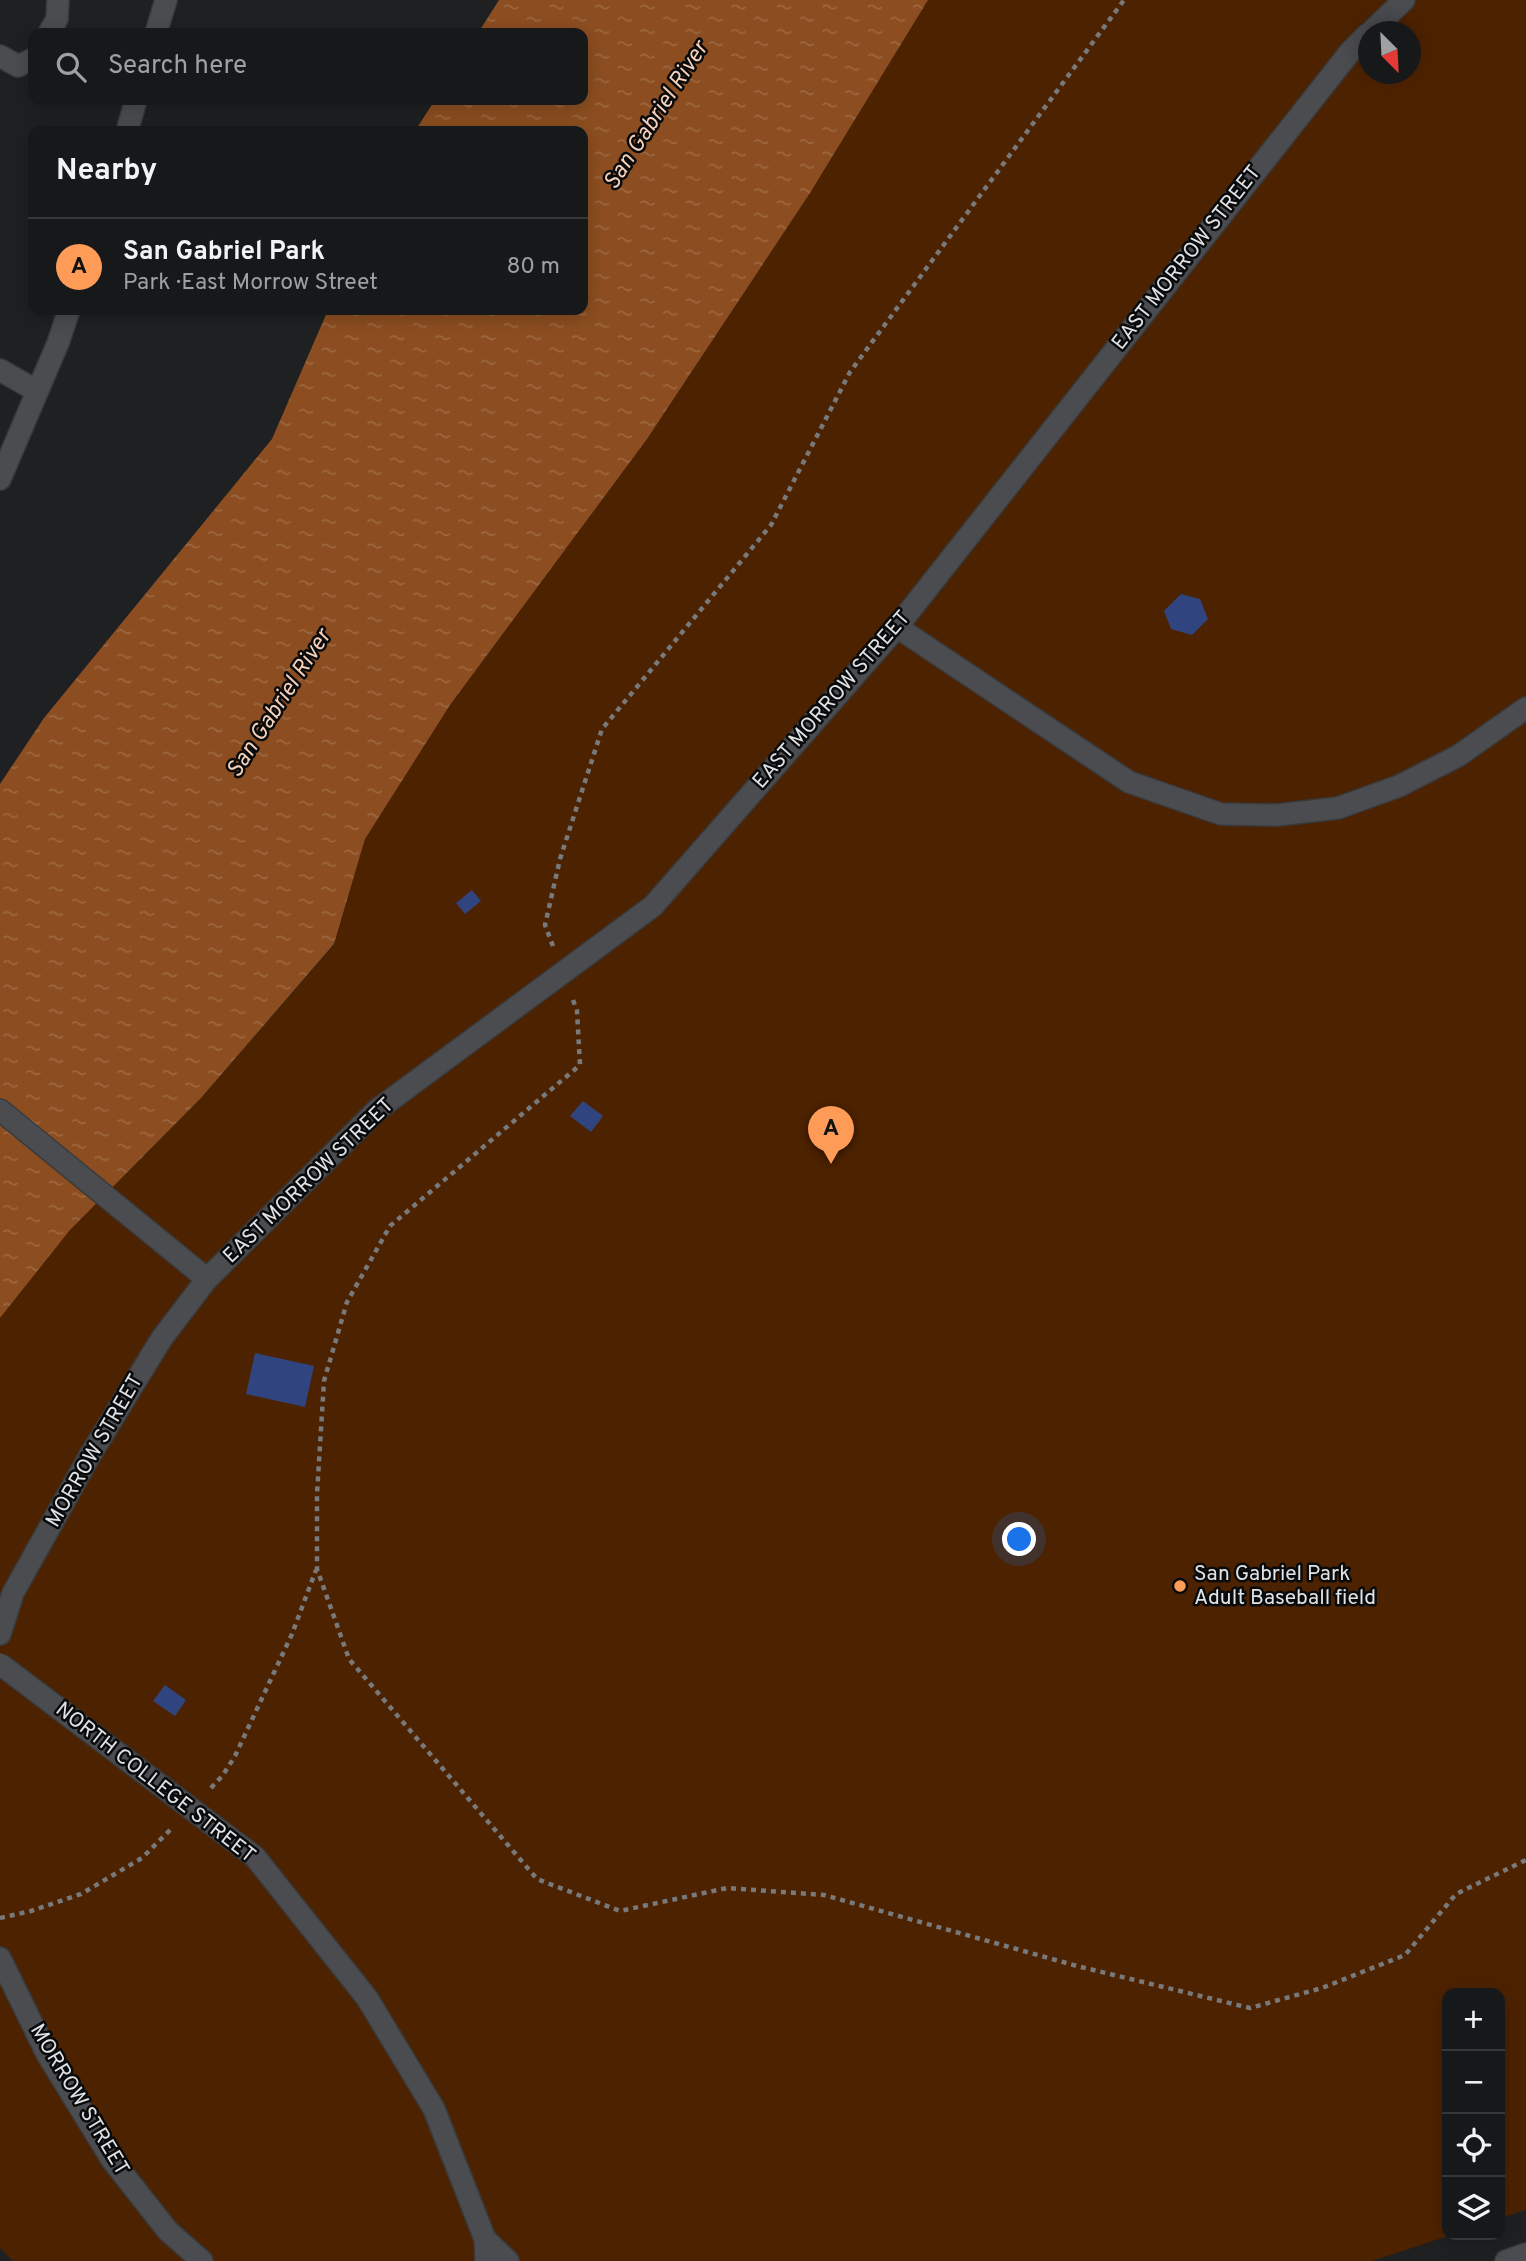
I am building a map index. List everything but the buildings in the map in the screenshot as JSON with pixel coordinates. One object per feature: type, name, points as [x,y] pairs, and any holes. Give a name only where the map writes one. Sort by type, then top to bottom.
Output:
[{"type":"street","points":[[52,28],[57,19],[58,0]]},
{"type":"street","points":[[158,28],[166,0]]},
{"type":"street","name":"EAST MORROW STREET","points":[[1382,21],[1404,0]]},
{"type":"street","name":"EAST MORROW STREET","points":[[207,1279],[377,1110],[653,906],[897,627],[1358,46]]},
{"type":"street","points":[[0,56],[18,66],[28,61]]},
{"type":"street","points":[[128,126],[135,105]]},
{"type":"street","points":[[0,479],[67,315]]},
{"type":"street","points":[[0,370],[37,391]]},
{"type":"street","points":[[897,627],[1129,782],[1221,814],[1277,815],[1338,808],[1399,786],[1458,756],[1526,708]]},
{"type":"street","points":[[0,1110],[207,1279]]},
{"type":"street","name":"MORROW STREET","points":[[0,1634],[13,1593],[89,1457],[162,1338],[207,1279]]},
{"type":"street","name":"NORTH COLLEGE STREET","points":[[0,1664],[254,1857],[367,1998],[434,2109],[485,2239],[486,2261]]},
{"type":"street","name":"MORROW STREET","points":[[0,1958],[47,2054],[112,2160],[169,2231],[202,2261]]},
{"type":"street","name":"NORTH COLLEGE STREET","points":[[485,2239],[509,2261]]},
{"type":"street","points":[[1506,2261],[1526,2254]]},
{"type":"path","points":[[1124,0],[850,372],[771,525],[602,729],[560,859],[545,925],[577,1010],[580,1065],[390,1226],[347,1302],[324,1381],[317,1494],[317,1569],[349,1659],[537,1879],[621,1911],[727,1888],[824,1895],[1077,1966],[1250,2008],[1322,1988],[1405,1955],[1456,1894],[1526,1860]]},
{"type":"path","points":[[205,1793],[223,1775],[235,1756],[292,1634],[317,1569]]},
{"type":"path","points":[[0,1918],[31,1911],[80,1894],[142,1858],[178,1821]]},
{"type":"shaded area","points":[[928,0],[1526,0],[1526,2210],[1505,2216],[1505,1988],[1442,1988],[1442,2238],[1372,2261],[13,2261],[0,2248],[0,1318],[70,1230],[201,1098],[334,945],[365,839],[450,705],[647,439],[810,193]]},
{"type":"water","name":"San Gabriel River","points":[[499,0],[928,0],[810,193],[647,439],[450,705],[365,839],[334,944],[201,1098],[70,1230],[0,1318],[0,784],[44,718],[272,439],[326,315],[588,315],[588,126],[418,126],[432,105],[588,105],[588,28],[481,28]]},
{"type":"place","name":"San Gabriel Park","points":[[831,1164]]},
{"type":"place","name":"San Gabriel Park Adult Baseball field","points":[[1180,1586]]}]
